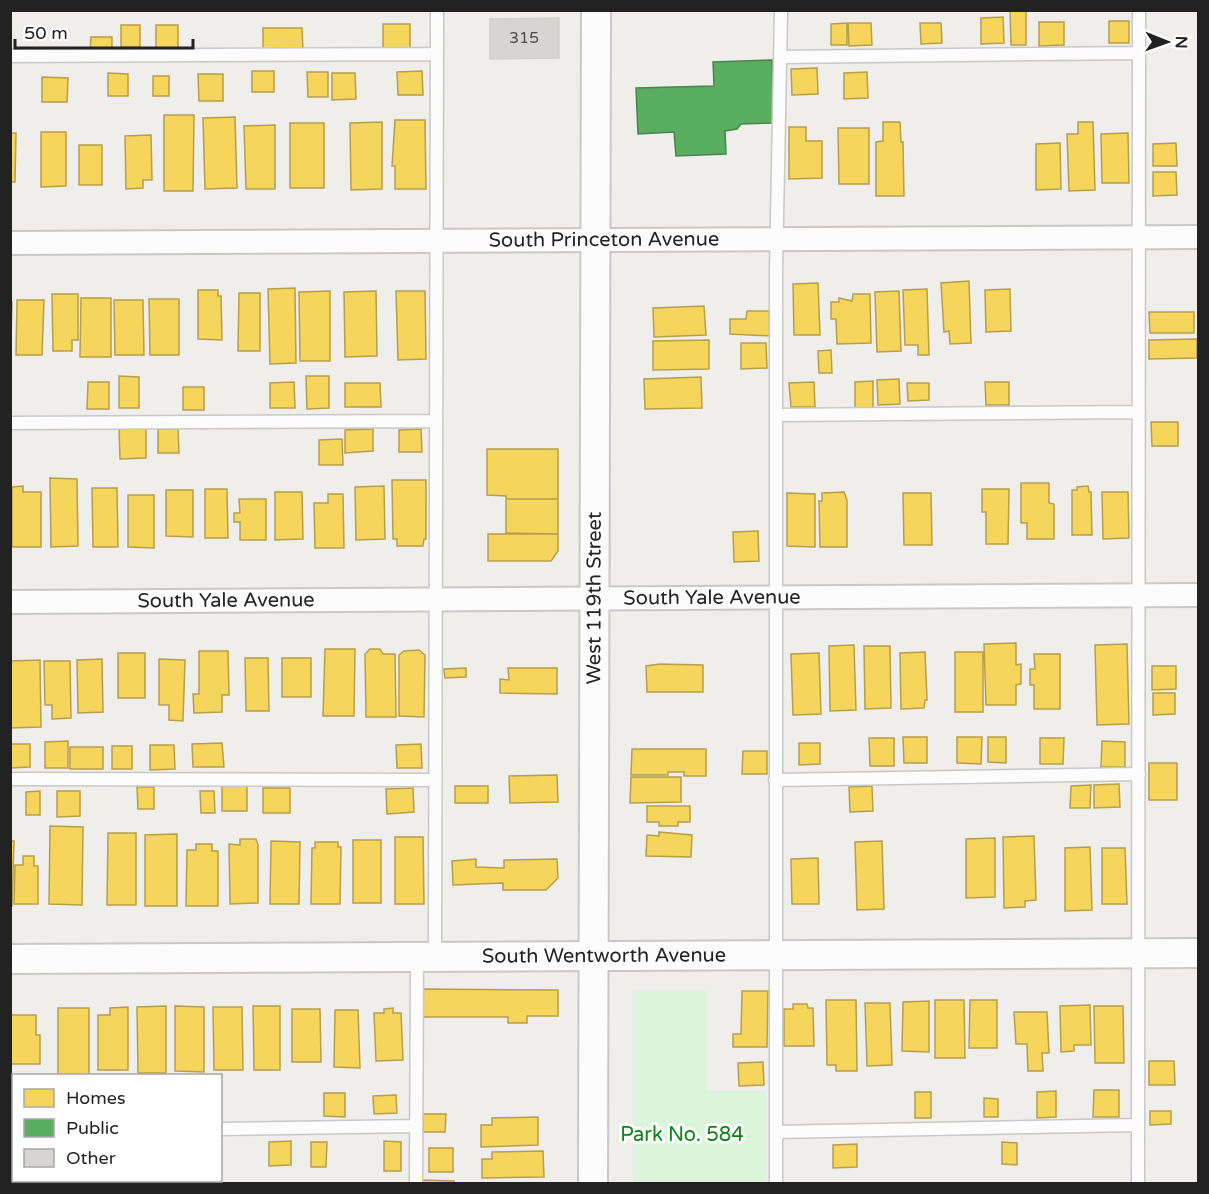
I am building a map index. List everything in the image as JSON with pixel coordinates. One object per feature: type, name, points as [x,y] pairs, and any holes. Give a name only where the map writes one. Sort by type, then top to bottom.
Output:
[{"type":"street","name":"West 119th Street","points":[[593,1184],[596,10]]},
{"type":"street","name":"South Princeton Avenue","points":[[10,243],[1198,237]]},
{"type":"street","name":"South Yale Avenue","points":[[10,602],[1198,595]]},
{"type":"street","name":"South Wentworth Avenue","points":[[10,959],[1198,953]]},
{"type":"lane","points":[[416,1184],[416,1126],[435,780],[437,10]]},
{"type":"lane","points":[[776,1184],[776,239],[781,10]]},
{"type":"lane","points":[[1138,1184],[1139,10]]},
{"type":"lane","points":[[780,57],[1139,53]]},
{"type":"lane","points":[[10,56],[437,54]]},
{"type":"lane","points":[[776,415],[1139,412]]},
{"type":"lane","points":[[10,423],[436,421]]},
{"type":"lane","points":[[775,780],[1139,774]]},
{"type":"lane","points":[[10,779],[435,780]]},
{"type":"lane","points":[[776,1132],[1138,1125]]},
{"type":"lane","points":[[222,1129],[416,1126]]},
{"type":"green space","name":"Park No. 584","points":[[633,991],[707,991],[707,1091],[766,1091],[766,1183],[633,1183]]},
{"type":"building: Homes","points":[[1010,10],[1026,10],[1026,45],[1011,45]]},
{"type":"building: Homes","points":[[1003,17],[1004,43],[981,44],[981,18]]},
{"type":"building: Homes","points":[[1109,21],[1129,21],[1129,43],[1109,43]]},
{"type":"building: Homes","points":[[1039,22],[1064,22],[1064,45],[1039,46]]},
{"type":"building: Homes","points":[[847,23],[847,45],[831,45],[831,24]]},
{"type":"building: Homes","points":[[848,23],[871,23],[872,45],[849,46]]},
{"type":"building: Homes","points":[[920,23],[941,23],[942,43],[921,44]]},
{"type":"building: Homes","points":[[383,24],[410,24],[410,48],[383,48]]},
{"type":"building: Homes","points":[[121,25],[140,25],[140,47],[121,47]]},
{"type":"building: Homes","points":[[156,25],[178,25],[178,50],[156,49]]},
{"type":"building: Homes","points":[[263,28],[302,28],[303,51],[263,51]]},
{"type":"building: Homes","points":[[91,37],[112,37],[112,53],[90,52]]},
{"type":"building: Homes","points":[[817,68],[818,94],[792,95],[791,69]]},
{"type":"building: Homes","points":[[252,71],[274,71],[274,92],[252,92]]},
{"type":"building: Homes","points":[[422,71],[423,95],[398,95],[397,72]]},
{"type":"building: Homes","points":[[307,72],[328,72],[328,97],[308,97]]},
{"type":"building: Homes","points":[[867,72],[868,98],[844,99],[844,73]]},
{"type":"building: Homes","points":[[108,73],[128,74],[128,96],[108,96]]},
{"type":"building: Homes","points":[[332,73],[355,73],[356,99],[332,100]]},
{"type":"building: Homes","points":[[198,74],[223,74],[223,101],[199,101]]},
{"type":"building: Homes","points":[[153,76],[169,76],[169,96],[153,96]]},
{"type":"building: Homes","points":[[42,77],[68,78],[67,102],[42,102]]},
{"type":"building: Homes","points":[[164,115],[194,115],[193,191],[164,191]]},
{"type":"building: Homes","points":[[235,117],[237,188],[205,189],[203,118]]},
{"type":"building: Homes","points":[[395,120],[425,120],[426,189],[395,189],[395,166],[392,166]]},
{"type":"building: Homes","points":[[382,122],[382,189],[351,190],[350,123]]},
{"type":"building: Homes","points":[[883,122],[900,122],[901,142],[903,142],[904,196],[876,196],[876,142],[883,141]]},
{"type":"building: Homes","points":[[1078,122],[1093,122],[1095,190],[1069,191],[1067,134],[1078,134]]},
{"type":"building: Homes","points":[[290,123],[324,123],[324,188],[290,188]]},
{"type":"building: Homes","points":[[275,125],[275,189],[246,189],[244,126]]},
{"type":"building: Homes","points":[[789,127],[806,127],[806,141],[822,141],[822,178],[789,179]]},
{"type":"building: Homes","points":[[838,128],[869,128],[869,184],[839,184]]},
{"type":"building: Homes","points":[[41,132],[66,132],[66,186],[41,187]]},
{"type":"building: Homes","points":[[10,133],[16,133],[15,182],[10,182]]},
{"type":"building: Homes","points":[[1128,133],[1129,183],[1102,183],[1101,134]]},
{"type":"building: Homes","points":[[151,135],[152,180],[143,180],[143,188],[126,189],[125,136]]},
{"type":"building: Homes","points":[[1060,143],[1061,189],[1036,190],[1036,144]]},
{"type":"building: Homes","points":[[1176,143],[1177,166],[1153,166],[1153,144]]},
{"type":"building: Homes","points":[[79,145],[102,145],[102,185],[79,185]]},
{"type":"building: Homes","points":[[1153,172],[1176,172],[1177,195],[1153,196]]},
{"type":"building: Homes","points":[[969,281],[971,343],[950,344],[949,331],[944,332],[941,283]]},
{"type":"building: Homes","points":[[818,283],[820,335],[794,335],[793,284]]},
{"type":"building: Homes","points":[[295,288],[296,363],[270,364],[268,289]]},
{"type":"building: Homes","points":[[927,289],[929,355],[918,355],[918,345],[905,345],[903,290]]},
{"type":"building: Homes","points":[[1010,289],[1011,331],[986,332],[985,290]]},
{"type":"building: Homes","points":[[198,290],[218,290],[218,296],[221,296],[222,340],[198,339]]},
{"type":"building: Homes","points":[[330,291],[330,361],[300,361],[299,292]]},
{"type":"building: Homes","points":[[376,291],[377,356],[345,357],[344,292]]},
{"type":"building: Homes","points":[[396,291],[425,291],[426,359],[398,360]]},
{"type":"building: Homes","points":[[899,291],[901,351],[877,352],[875,292]]},
{"type":"building: Homes","points":[[239,293],[260,293],[260,351],[238,351]]},
{"type":"building: Homes","points":[[52,294],[78,294],[78,340],[72,340],[72,351],[53,351]]},
{"type":"building: Homes","points":[[853,294],[870,294],[871,343],[837,344],[836,319],[831,319],[831,302],[839,302],[839,298],[852,301]]},
{"type":"building: Homes","points":[[81,298],[111,298],[111,357],[80,357]]},
{"type":"building: Homes","points":[[149,299],[179,299],[179,355],[150,355]]},
{"type":"building: Homes","points":[[17,300],[44,300],[42,355],[16,355]]},
{"type":"building: Homes","points":[[114,300],[143,300],[144,355],[115,355]]},
{"type":"building: Homes","points":[[10,302],[12,302],[11,340],[10,340]]},
{"type":"building: Homes","points":[[704,306],[706,335],[654,337],[653,308]]},
{"type":"building: Homes","points":[[747,311],[769,311],[770,336],[730,334],[730,319],[746,319]]},
{"type":"building: Homes","points":[[1149,312],[1194,312],[1194,333],[1150,333]]},
{"type":"building: Homes","points":[[1197,339],[1197,358],[1149,359],[1149,340]]},
{"type":"building: Homes","points":[[709,340],[709,369],[653,370],[653,341]]},
{"type":"building: Homes","points":[[741,343],[766,343],[767,368],[741,369]]},
{"type":"building: Homes","points":[[831,350],[832,373],[819,373],[818,351]]},
{"type":"building: Homes","points":[[119,376],[139,377],[139,408],[119,408]]},
{"type":"building: Homes","points":[[306,376],[329,376],[329,408],[307,409]]},
{"type":"building: Homes","points":[[701,377],[702,408],[645,409],[644,379]]},
{"type":"building: Homes","points":[[899,379],[900,404],[878,405],[877,380]]},
{"type":"building: Homes","points":[[873,381],[873,408],[855,408],[855,382]]},
{"type":"building: Homes","points":[[88,382],[109,382],[109,409],[87,409]]},
{"type":"building: Homes","points":[[294,382],[295,408],[270,408],[270,383]]},
{"type":"building: Homes","points":[[814,382],[815,407],[791,407],[789,383]]},
{"type":"building: Homes","points":[[985,382],[1009,382],[1009,405],[986,405]]},
{"type":"building: Homes","points":[[345,383],[380,383],[381,407],[345,407]]},
{"type":"building: Homes","points":[[907,383],[929,383],[929,400],[908,401]]},
{"type":"building: Homes","points":[[183,387],[204,387],[204,410],[183,410]]},
{"type":"building: Homes","points":[[1151,422],[1178,422],[1178,446],[1152,446]]},
{"type":"building: Homes","points":[[146,427],[146,458],[120,459],[119,428]]},
{"type":"building: Homes","points":[[158,429],[178,429],[179,453],[158,453]]},
{"type":"building: Homes","points":[[373,429],[373,451],[345,453],[345,430]]},
{"type":"building: Homes","points":[[421,429],[422,452],[399,452],[399,430]]},
{"type":"building: Homes","points":[[342,439],[343,465],[319,465],[319,440]]},
{"type":"building: Homes","points":[[487,449],[558,449],[558,499],[506,499],[506,496],[487,495]]},
{"type":"building: Homes","points":[[50,478],[77,479],[78,546],[51,547]]},
{"type":"building: Homes","points":[[392,480],[426,480],[426,539],[424,539],[423,546],[397,546],[397,539],[393,539]]},
{"type":"building: Homes","points":[[1021,483],[1049,483],[1049,503],[1054,504],[1054,539],[1027,539],[1027,523],[1021,523]]},
{"type":"building: Homes","points":[[23,486],[23,492],[41,492],[41,547],[12,547],[12,487]]},
{"type":"building: Homes","points":[[384,486],[385,539],[356,540],[355,487]]},
{"type":"building: Homes","points":[[1088,486],[1091,492],[1092,535],[1072,535],[1072,490]]},
{"type":"building: Homes","points":[[92,488],[117,488],[118,547],[93,547]]},
{"type":"building: Homes","points":[[205,489],[227,489],[228,538],[205,538]]},
{"type":"building: Homes","points":[[982,489],[1009,489],[1008,544],[986,544],[986,512],[982,512]]},
{"type":"building: Homes","points":[[166,490],[193,490],[193,537],[166,536]]},
{"type":"building: Homes","points":[[275,492],[302,492],[303,539],[275,540]]},
{"type":"building: Homes","points":[[844,492],[847,500],[847,547],[820,547],[819,501],[822,501],[822,493]]},
{"type":"building: Homes","points":[[1102,492],[1128,492],[1129,538],[1103,539]]},
{"type":"building: Homes","points":[[787,493],[815,494],[815,547],[787,546]]},
{"type":"building: Homes","points":[[903,493],[931,493],[932,545],[904,545]]},
{"type":"building: Homes","points":[[328,494],[343,494],[344,548],[315,548],[314,503],[328,503]]},
{"type":"building: Homes","points":[[128,495],[154,495],[154,548],[128,547]]},
{"type":"building: Homes","points":[[239,499],[266,499],[266,540],[240,540],[240,522],[234,522],[234,513],[240,513]]},
{"type":"building: Homes","points":[[506,499],[558,499],[558,534],[506,533]]},
{"type":"building: Homes","points":[[758,531],[759,561],[734,562],[733,532]]},
{"type":"building: Homes","points":[[488,534],[558,534],[558,551],[551,561],[488,561]]},
{"type":"building: Homes","points":[[1016,643],[1016,665],[1021,664],[1021,684],[1016,685],[1016,705],[986,705],[984,644]]},
{"type":"building: Homes","points":[[1127,644],[1129,724],[1097,725],[1095,645]]},
{"type":"building: Homes","points":[[854,645],[856,710],[830,711],[829,646]]},
{"type":"building: Homes","points":[[864,646],[890,646],[891,708],[865,709]]},
{"type":"building: Homes","points":[[325,649],[355,649],[354,716],[323,716]]},
{"type":"building: Homes","points":[[370,649],[380,649],[383,654],[395,654],[396,717],[366,717],[365,654]]},
{"type":"building: Homes","points":[[419,650],[425,655],[424,717],[399,716],[399,655],[404,651]]},
{"type":"building: Homes","points":[[199,651],[228,651],[229,695],[222,695],[222,712],[194,713],[193,694],[199,694]]},
{"type":"building: Homes","points":[[925,652],[927,700],[925,700],[924,708],[901,709],[900,653]]},
{"type":"building: Homes","points":[[955,652],[983,652],[983,712],[955,712]]},
{"type":"building: Homes","points":[[118,653],[145,653],[145,698],[118,698]]},
{"type":"building: Homes","points":[[819,653],[821,714],[793,715],[791,654]]},
{"type":"building: Homes","points":[[1034,654],[1060,654],[1060,709],[1034,709],[1034,685],[1030,685],[1030,669],[1035,669]]},
{"type":"building: Homes","points":[[245,658],[268,658],[269,711],[246,711]]},
{"type":"building: Homes","points":[[282,658],[311,658],[311,697],[282,697]]},
{"type":"building: Homes","points":[[102,659],[103,712],[78,713],[77,660]]},
{"type":"building: Homes","points":[[159,659],[185,660],[183,721],[169,720],[169,705],[159,705]]},
{"type":"building: Homes","points":[[40,660],[41,727],[10,728],[10,661]]},
{"type":"building: Homes","points":[[44,661],[70,661],[71,718],[52,719],[52,705],[45,705]]},
{"type":"building: Homes","points":[[703,665],[703,692],[647,692],[646,666]]},
{"type":"building: Homes","points":[[1152,666],[1176,666],[1176,689],[1152,690]]},
{"type":"building: Homes","points":[[466,668],[466,677],[445,678],[444,669]]},
{"type":"building: Homes","points":[[508,668],[557,668],[557,694],[500,693],[500,679],[509,680]]},
{"type":"building: Homes","points":[[1153,693],[1175,693],[1175,714],[1153,715]]},
{"type":"building: Homes","points":[[903,737],[927,737],[927,763],[904,763]]},
{"type":"building: Homes","points":[[957,737],[982,737],[981,764],[957,763]]},
{"type":"building: Homes","points":[[988,737],[1006,737],[1006,763],[988,762]]},
{"type":"building: Homes","points":[[869,738],[894,738],[894,766],[870,766]]},
{"type":"building: Homes","points":[[1040,738],[1064,738],[1063,764],[1040,764]]},
{"type":"building: Homes","points":[[68,741],[68,768],[45,768],[45,742]]},
{"type":"building: Homes","points":[[1102,741],[1125,742],[1125,767],[1101,767]]},
{"type":"building: Homes","points":[[222,743],[224,767],[193,767],[192,744]]},
{"type":"building: Homes","points":[[799,743],[820,743],[820,764],[799,765]]},
{"type":"building: Homes","points":[[10,744],[30,744],[30,767],[10,768]]},
{"type":"building: Homes","points":[[421,744],[422,768],[397,768],[396,745]]},
{"type":"building: Homes","points":[[150,745],[174,745],[175,769],[150,770]]},
{"type":"building: Homes","points":[[112,746],[132,746],[132,769],[112,769]]},
{"type":"building: Homes","points":[[70,747],[103,747],[103,769],[70,769]]},
{"type":"building: Homes","points":[[632,749],[706,749],[706,776],[684,776],[684,772],[668,772],[668,775],[631,775]]},
{"type":"building: Homes","points":[[743,751],[767,751],[767,774],[742,774]]},
{"type":"building: Homes","points":[[1149,763],[1177,763],[1177,800],[1149,800]]},
{"type":"building: Homes","points":[[557,775],[558,802],[510,803],[509,776]]},
{"type":"building: Homes","points":[[631,777],[681,777],[681,802],[630,803]]},
{"type":"building: Homes","points":[[1119,784],[1120,807],[1094,808],[1094,785]]},
{"type":"building: Homes","points":[[1091,785],[1090,808],[1070,808],[1071,786]]},
{"type":"building: Homes","points":[[222,786],[247,786],[247,811],[222,811]]},
{"type":"building: Homes","points":[[455,786],[488,786],[488,803],[455,803]]},
{"type":"building: Homes","points":[[872,786],[873,811],[850,812],[849,787]]},
{"type":"building: Homes","points":[[137,787],[154,787],[154,809],[138,809]]},
{"type":"building: Homes","points":[[263,788],[290,788],[290,813],[263,813]]},
{"type":"building: Homes","points":[[413,788],[414,812],[387,814],[386,789]]},
{"type":"building: Homes","points":[[40,791],[40,815],[26,815],[26,792]]},
{"type":"building: Homes","points":[[57,791],[80,791],[80,816],[57,817]]},
{"type":"building: Homes","points":[[200,791],[214,791],[215,813],[201,813]]},
{"type":"building: Homes","points":[[647,806],[690,806],[690,822],[678,822],[678,826],[659,826],[659,822],[647,822]]},
{"type":"building: Homes","points":[[50,826],[83,827],[82,905],[49,904]]},
{"type":"building: Homes","points":[[659,832],[692,835],[691,857],[646,856],[647,835],[659,836]]},
{"type":"building: Homes","points":[[108,833],[136,833],[136,905],[107,905]]},
{"type":"building: Homes","points":[[177,834],[177,906],[145,906],[145,835]]},
{"type":"building: Homes","points":[[1034,836],[1036,900],[1025,901],[1025,907],[1004,908],[1003,837]]},
{"type":"building: Homes","points":[[395,837],[423,837],[424,904],[395,904]]},
{"type":"building: Homes","points":[[995,838],[995,897],[966,898],[966,839]]},
{"type":"building: Homes","points":[[240,839],[256,839],[258,845],[258,903],[230,904],[229,844],[240,845]]},
{"type":"building: Homes","points":[[353,840],[381,840],[381,903],[353,903]]},
{"type":"building: Homes","points":[[10,841],[14,841],[12,906],[10,906]]},
{"type":"building: Homes","points":[[271,841],[300,842],[299,904],[270,904]]},
{"type":"building: Homes","points":[[882,841],[884,909],[857,910],[855,842]]},
{"type":"building: Homes","points":[[315,842],[338,842],[338,847],[341,847],[340,904],[311,904],[312,848],[315,848]]},
{"type":"building: Homes","points":[[196,844],[212,844],[212,851],[218,851],[218,906],[186,906],[187,850],[196,850]]},
{"type":"building: Homes","points":[[1090,847],[1092,910],[1065,911],[1065,848]]},
{"type":"building: Homes","points":[[1102,848],[1125,848],[1127,904],[1102,904]]},
{"type":"building: Homes","points":[[23,856],[34,856],[34,866],[38,866],[38,904],[14,904],[15,865],[23,865]]},
{"type":"building: Homes","points":[[818,858],[819,904],[792,904],[791,859]]},
{"type":"building: Homes","points":[[476,859],[476,867],[504,868],[504,860],[557,859],[558,878],[546,890],[503,890],[503,883],[453,885],[452,861]]},
{"type":"building: Homes","points":[[421,989],[558,990],[558,1016],[527,1016],[527,1023],[508,1023],[508,1017],[421,1017]]},
{"type":"building: Homes","points":[[742,991],[768,991],[767,1047],[733,1047],[733,1034],[741,1034]]},
{"type":"building: Homes","points":[[826,1000],[856,1000],[857,1071],[836,1071],[836,1065],[827,1065]]},
{"type":"building: Homes","points":[[935,1000],[964,1000],[965,1058],[935,1058]]},
{"type":"building: Homes","points":[[970,1000],[997,1000],[997,1048],[969,1048]]},
{"type":"building: Homes","points":[[929,1001],[929,1052],[902,1051],[903,1002]]},
{"type":"building: Homes","points":[[865,1003],[890,1003],[892,1065],[867,1066]]},
{"type":"building: Homes","points":[[793,1004],[807,1004],[808,1008],[813,1008],[814,1046],[784,1046],[784,1009],[793,1009]]},
{"type":"building: Homes","points":[[1090,1005],[1091,1045],[1074,1045],[1074,1051],[1061,1052],[1060,1006]]},
{"type":"building: Homes","points":[[166,1006],[166,1073],[138,1073],[137,1007]]},
{"type":"building: Homes","points":[[175,1006],[204,1007],[204,1072],[175,1071]]},
{"type":"building: Homes","points":[[253,1006],[280,1006],[280,1070],[254,1070]]},
{"type":"building: Homes","points":[[1094,1006],[1123,1006],[1124,1063],[1095,1063]]},
{"type":"building: Homes","points":[[128,1007],[128,1070],[98,1070],[98,1015],[110,1015],[110,1008]]},
{"type":"building: Homes","points":[[213,1007],[242,1007],[243,1070],[214,1070]]},
{"type":"building: Homes","points":[[58,1008],[89,1008],[89,1074],[58,1074]]},
{"type":"building: Homes","points":[[393,1008],[393,1013],[401,1013],[403,1060],[376,1061],[374,1013],[384,1013],[384,1009]]},
{"type":"building: Homes","points":[[292,1009],[320,1009],[321,1062],[292,1062]]},
{"type":"building: Homes","points":[[335,1010],[358,1010],[360,1068],[334,1067]]},
{"type":"building: Homes","points":[[1014,1012],[1047,1012],[1049,1053],[1042,1053],[1043,1071],[1028,1071],[1027,1044],[1016,1044]]},
{"type":"building: Homes","points":[[10,1015],[36,1015],[36,1035],[40,1035],[40,1064],[10,1064]]},
{"type":"building: Homes","points":[[1149,1061],[1174,1061],[1175,1085],[1149,1085]]},
{"type":"building: Homes","points":[[763,1062],[764,1085],[739,1086],[738,1063]]},
{"type":"building: Homes","points":[[1094,1090],[1119,1090],[1119,1117],[1093,1117]]},
{"type":"building: Homes","points":[[1056,1091],[1056,1117],[1037,1118],[1037,1092]]},
{"type":"building: Homes","points":[[915,1092],[931,1092],[931,1118],[915,1118]]},
{"type":"building: Homes","points":[[324,1093],[345,1093],[345,1117],[324,1116]]},
{"type":"building: Homes","points":[[396,1095],[397,1113],[374,1114],[373,1096]]},
{"type":"building: Homes","points":[[984,1098],[998,1099],[998,1117],[984,1117]]},
{"type":"building: Homes","points":[[1150,1111],[1171,1111],[1171,1124],[1150,1125]]},
{"type":"building: Homes","points":[[423,1114],[446,1114],[445,1132],[423,1132]]},
{"type":"building: Homes","points":[[538,1117],[538,1145],[481,1147],[481,1125],[492,1125],[492,1118]]},
{"type":"building: Homes","points":[[291,1141],[291,1165],[269,1166],[269,1142]]},
{"type":"building: Homes","points":[[384,1141],[401,1142],[401,1171],[384,1171]]},
{"type":"building: Homes","points":[[311,1142],[327,1142],[326,1167],[311,1167]]},
{"type":"building: Homes","points":[[1002,1142],[1017,1143],[1017,1165],[1002,1164]]},
{"type":"building: Homes","points":[[857,1144],[857,1167],[833,1168],[833,1145]]},
{"type":"building: Homes","points":[[429,1148],[453,1148],[453,1172],[429,1172]]},
{"type":"building: Homes","points":[[543,1151],[544,1177],[482,1178],[482,1159],[492,1159],[492,1152]]},
{"type":"building: Homes","points":[[422,1180],[454,1181],[454,1184],[422,1184]]},
{"type":"building: Public","points":[[772,60],[774,123],[741,124],[737,129],[725,131],[726,154],[676,156],[674,132],[638,134],[636,88],[714,86],[713,62]]},
{"type":"building: Other","points":[[559,18],[559,58],[490,59],[490,19]]}]
